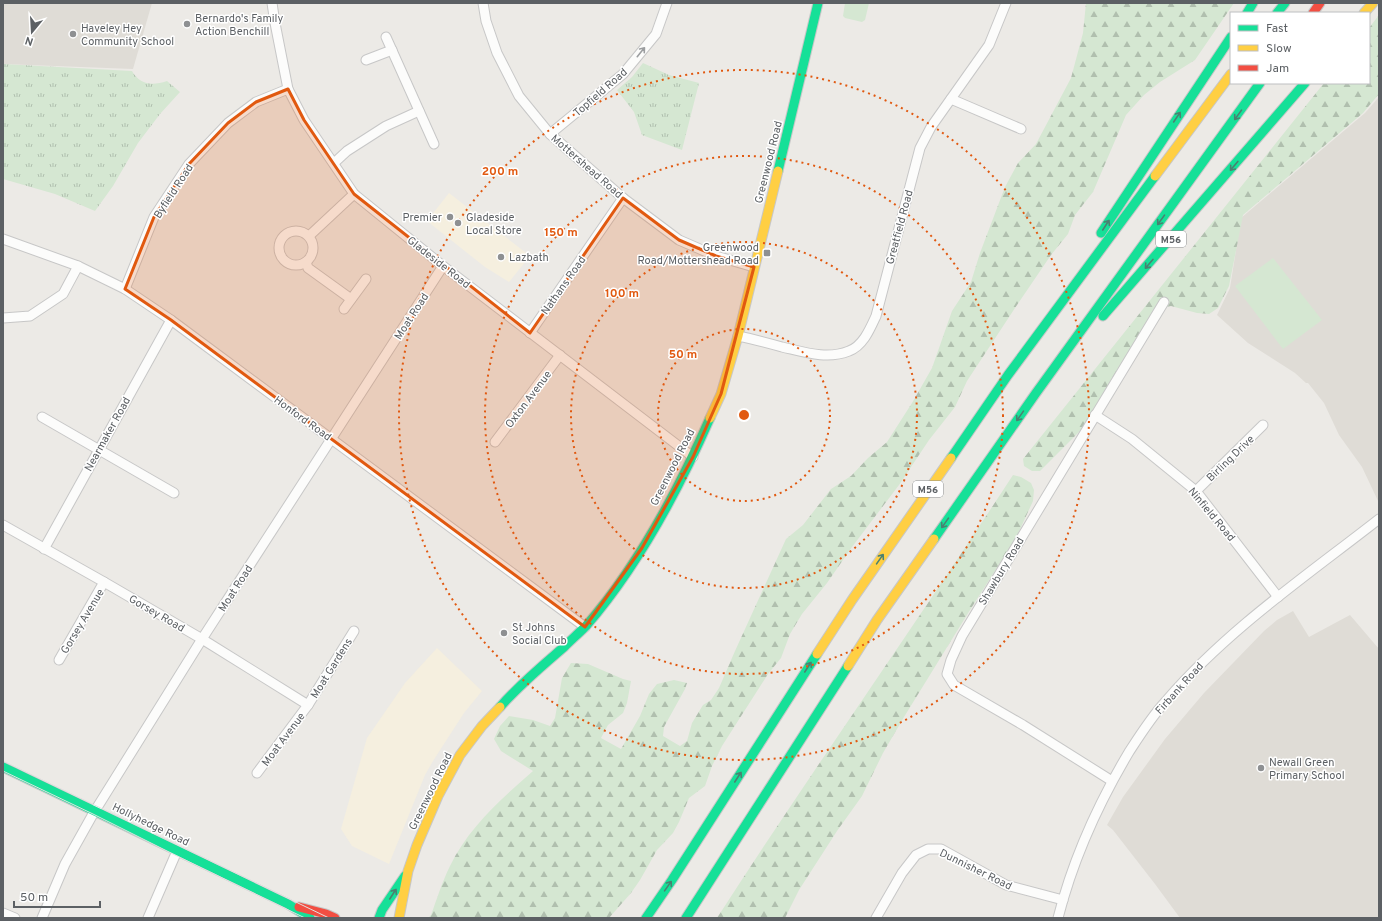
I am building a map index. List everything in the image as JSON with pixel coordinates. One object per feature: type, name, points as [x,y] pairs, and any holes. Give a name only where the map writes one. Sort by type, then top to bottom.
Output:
[{"type":"main road","name":"Greenwood Road","points":[[399,918],[408,871],[417,845],[438,796],[460,755],[482,726],[505,701],[585,627],[615,590],[671,499],[693,457],[721,394],[738,336],[818,3]]},
{"type":"main road","points":[[1248,12],[1254,3]]},
{"type":"main road","points":[[1278,12],[1285,3]]},
{"type":"main road","points":[[1314,12],[1320,3]]},
{"type":"main road","points":[[1365,12],[1373,3]]},
{"type":"main road","name":"M56","points":[[646,918],[852,600],[1008,375],[1230,39]]},
{"type":"main road","name":"M56","points":[[1008,375],[1230,75]]},
{"type":"main road","name":"M56","points":[[686,918],[877,620],[1036,394],[1259,84]]},
{"type":"main road","name":"M56","points":[[1036,394],[1304,84]]},
{"type":"main road","name":"Hollyhedge Road","points":[[3,767],[96,810],[288,904],[310,918]]},
{"type":"main road","name":"Greenwood Road","points":[[379,918],[382,910],[408,871]]},
{"type":"main road","name":"Hollyhedge Road","points":[[288,904],[326,914],[335,918]]},
{"type":"street","name":"Gladeside Road","points":[[272,3],[288,89],[304,120],[354,194],[443,266],[693,457]]},
{"type":"street","name":"Mottershead Road","points":[[483,3],[486,21],[497,53],[519,96],[550,134],[623,198],[678,240],[716,256],[754,267]]},
{"type":"street","name":"Topfield Road","points":[[550,134],[623,74],[656,34],[667,3]]},
{"type":"street","name":"Greatfield Road","points":[[738,336],[817,355],[834,355],[850,351],[860,343],[869,332],[876,316],[920,148],[931,127],[989,45],[1006,3]]},
{"type":"street","points":[[386,37],[434,144]]},
{"type":"street","points":[[366,60],[392,50]]},
{"type":"street","name":"Byfield Road","points":[[125,290],[154,218],[189,164],[233,119],[256,102],[288,89]]},
{"type":"street","points":[[951,99],[1021,129]]},
{"type":"street","points":[[334,163],[347,151],[386,126],[419,111]]},
{"type":"street","points":[[309,236],[354,194]]},
{"type":"street","name":"Nathans Road","points":[[530,333],[623,198]]},
{"type":"street","points":[[290,231],[301,231],[309,236],[313,242],[314,248],[310,258],[306,262],[295,265],[289,264],[280,255],[279,244],[285,234],[290,231]]},
{"type":"street","name":"Honford Road","points":[[3,239],[78,266],[125,290],[171,320],[585,627]]},
{"type":"street","points":[[306,262],[308,268],[351,299]]},
{"type":"street","points":[[3,318],[30,316],[63,294],[78,266]]},
{"type":"street","name":"Moat Road","points":[[42,918],[65,864],[96,810],[202,639],[443,266]]},
{"type":"street","points":[[344,309],[366,279]]},
{"type":"street","name":"Shawbury Road","points":[[1112,781],[1023,725],[954,685],[947,674],[951,660],[962,636],[1164,302]]},
{"type":"street","name":"Nearmaker Road","points":[[44,549],[171,320]]},
{"type":"street","name":"Oxton Avenue","points":[[495,442],[560,356]]},
{"type":"street","name":"Ninfield Road","points":[[1095,415],[1132,439],[1196,491],[1278,597]]},
{"type":"street","points":[[42,417],[174,493]]},
{"type":"street","name":"Birling Drive","points":[[1196,491],[1263,425]]},
{"type":"street","name":"Firbank Road","points":[[1058,918],[1062,900],[1083,840],[1112,781],[1142,732],[1165,701],[1206,658],[1256,614],[1379,519]]},
{"type":"street","name":"Gorsey Road","points":[[3,525],[202,639],[308,705]]},
{"type":"street","name":"Gorsey Avenue","points":[[58,660],[104,582]]},
{"type":"street","name":"Moat Gardens","points":[[308,705],[354,631]]},
{"type":"street","name":"Moat Avenue","points":[[257,773],[308,705]]},
{"type":"street","name":"Dunnisher Road","points":[[876,918],[902,873],[916,855],[928,849],[941,849],[1006,885],[1062,900]]},
{"type":"street","points":[[148,918],[177,850]]},
{"type":"street","points":[[3,913],[15,918]]},
{"type":"highlighted area","points":[[288,89],[304,120],[354,194],[530,333],[623,198],[679,240],[716,256],[754,267],[721,394],[693,457],[642,548],[585,627],[171,320],[125,289],[154,217],[189,164],[228,123],[256,102]]},
{"type":"shaded area","name":"Haveley Hey Community School","points":[[3,3],[152,3],[133,69],[3,64]]},
{"type":"shaded area","points":[[1379,97],[1379,503],[1362,467],[1339,435],[1324,403],[1308,383],[1248,343],[1217,315],[1230,288],[1241,218],[1365,113]]},
{"type":"shaded area","points":[[449,193],[530,256],[509,282],[485,267],[427,221]]},
{"type":"shaded area","name":"Newall Green Primary School","points":[[1293,611],[1309,637],[1350,615],[1379,649],[1379,918],[1180,918],[1113,830],[1107,825],[1123,797],[1165,739],[1204,693],[1264,631],[1277,620]]},
{"type":"shaded area","points":[[437,648],[482,691],[464,713],[425,775],[389,864],[352,846],[341,829],[367,738],[405,683]]},
{"type":"green space","points":[[845,3],[869,3],[865,20],[862,22],[845,18],[843,16]]},
{"type":"green space","points":[[1086,3],[1234,3],[1195,60],[1160,82],[1144,95],[1126,115],[1093,192],[1075,215],[1068,234],[1051,255],[967,381],[955,407],[929,440],[899,485],[827,583],[802,614],[790,634],[781,658],[768,674],[722,746],[712,766],[705,786],[689,798],[673,833],[657,850],[631,893],[609,918],[428,918],[431,915],[450,866],[466,839],[487,814],[533,771],[501,751],[494,739],[500,726],[509,716],[533,720],[550,726],[555,718],[562,678],[571,663],[588,664],[631,681],[627,703],[623,713],[608,725],[601,738],[621,749],[640,716],[649,694],[657,684],[674,680],[687,683],[664,727],[663,736],[680,746],[687,741],[692,723],[703,705],[711,700],[719,688],[786,539],[803,525],[831,489],[851,476],[868,458],[887,442],[932,368],[952,311],[971,282],[980,253],[1005,187],[1018,163],[1036,144],[1071,78],[1083,33]]},
{"type":"green space","points":[[1379,15],[1379,94],[1363,113],[1243,215],[1229,286],[1218,308],[1209,314],[1197,313],[1171,306],[1157,309],[1081,430],[1040,471],[1032,471],[1024,466],[1023,459],[1323,84],[1370,84],[1370,27]]},
{"type":"green space","points":[[643,63],[669,75],[699,83],[682,150],[642,135],[634,112],[617,90],[632,77]]},
{"type":"green space","points":[[3,64],[132,71],[135,76],[143,82],[156,84],[167,81],[180,92],[160,114],[138,143],[113,186],[95,211],[55,194],[3,179]]},
{"type":"green space","points":[[1273,258],[1322,320],[1283,349],[1235,286]]},
{"type":"green space","points":[[1013,475],[1021,477],[1031,483],[1034,490],[1033,501],[1016,538],[904,717],[883,753],[862,796],[837,831],[799,890],[785,918],[717,918],[790,807]]},
{"type":"tram line","points":[[3,761],[329,918]]},
{"type":"tram line","points":[[3,771],[305,918]]},
{"type":"traffic: fast","points":[[778,171],[818,3]]},
{"type":"traffic: fast","points":[[1248,12],[1253,3]]},
{"type":"traffic: fast","points":[[1278,12],[1285,3]]},
{"type":"traffic: fast","points":[[1101,233],[1230,39]]},
{"type":"traffic: fast","points":[[934,539],[1036,393],[1259,84]]},
{"type":"traffic: fast","points":[[1103,316],[1304,84]]},
{"type":"traffic: fast","points":[[951,458],[1008,375],[1155,176]]},
{"type":"traffic: fast","points":[[500,707],[523,683],[586,626],[605,603],[640,553],[656,527],[698,445],[710,418]]},
{"type":"traffic: fast","points":[[646,918],[817,654]]},
{"type":"traffic: fast","points":[[686,918],[848,666]]},
{"type":"traffic: fast","points":[[3,767],[288,904],[310,918]]},
{"type":"traffic: fast","points":[[379,918],[382,910],[405,876]]},
{"type":"traffic: slow","points":[[1365,12],[1373,3]]},
{"type":"traffic: slow","points":[[1155,176],[1230,75]]},
{"type":"traffic: slow","points":[[710,418],[721,394],[738,336],[778,171]]},
{"type":"traffic: slow","points":[[817,654],[852,600],[951,458]]},
{"type":"traffic: slow","points":[[848,666],[877,620],[934,539]]},
{"type":"traffic: slow","points":[[399,918],[408,871],[417,845],[438,796],[460,755],[482,726],[500,707]]},
{"type":"traffic: jam","points":[[1314,12],[1320,3]]},
{"type":"traffic: jam","points":[[299,907],[335,918]]},
{"type":"place","name":"Bernardo's Family Action Benchill","points":[[187,24]]},
{"type":"place","name":"Haveley Hey Community School","points":[[73,34]]},
{"type":"place","name":"Premier","points":[[450,217]]},
{"type":"place","name":"Gladeside Local Store","points":[[458,223]]},
{"type":"place","name":"Greenwood Road/Mottershead Road","points":[[767,253]]},
{"type":"place","name":"Lazbath","points":[[501,257]]},
{"type":"place","name":"St Johns Social Club","points":[[504,633]]},
{"type":"place","name":"Newall Green Primary School","points":[[1261,768]]}]
